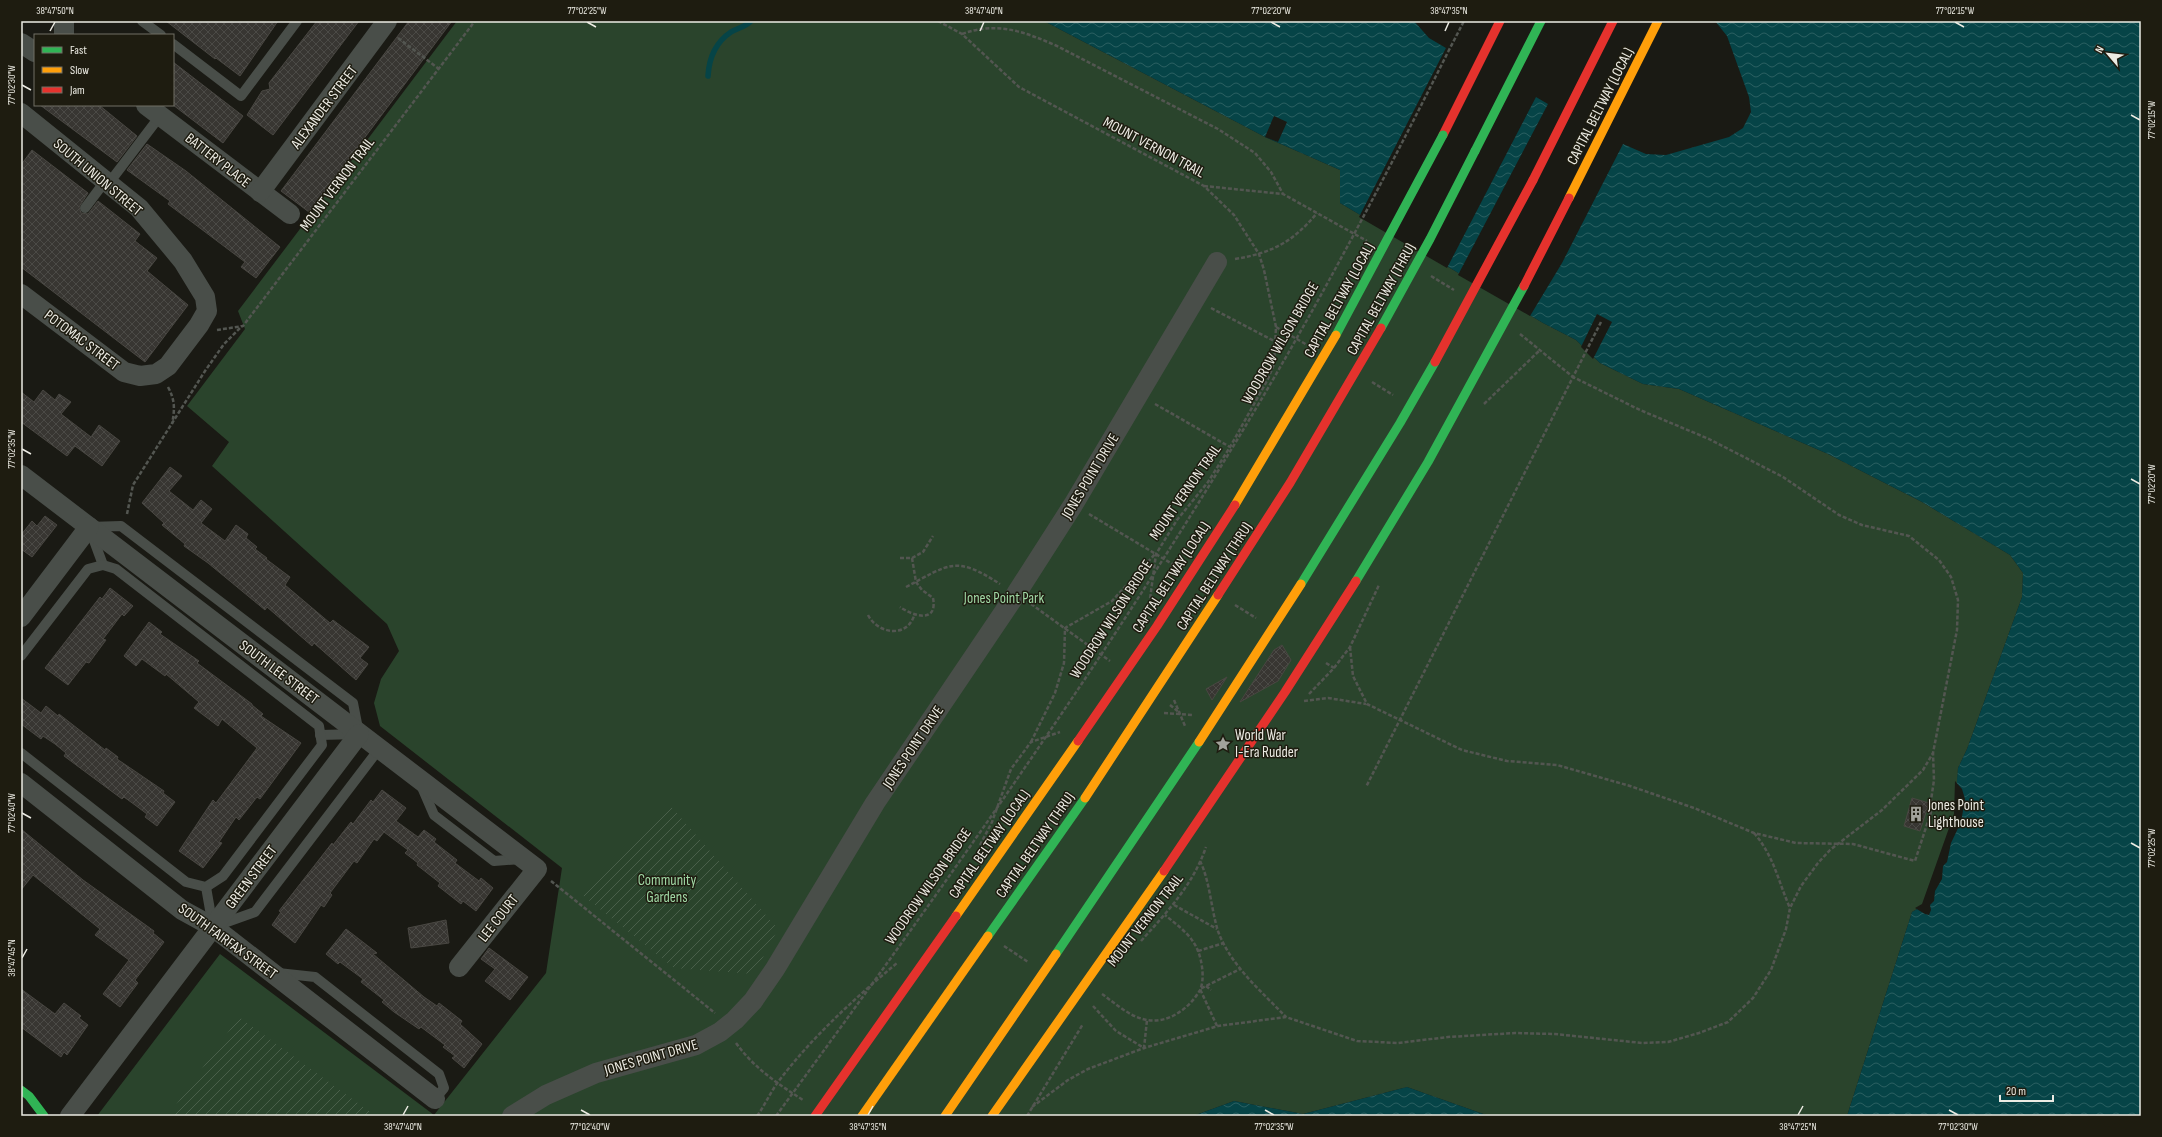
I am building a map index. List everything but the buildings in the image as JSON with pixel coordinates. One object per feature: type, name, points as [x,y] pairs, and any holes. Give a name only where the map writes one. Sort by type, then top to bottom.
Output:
[{"type":"main road","name":"CAPITAL BELTWAY (LOCAL)","points":[[815,1116],[1158,624],[1246,487],[1331,344],[1382,252],[1500,21]]},
{"type":"main road","name":"CAPITAL BELTWAY (THRU)","points":[[862,1116],[1106,769],[1290,483],[1362,364],[1430,239],[1541,21]]},
{"type":"main road","points":[[945,1116],[1155,811],[1255,659],[1335,532],[1473,297],[1613,21]]},
{"type":"main road","name":"CAPITAL BELTWAY (LOCAL)","points":[[992,1116],[1182,844],[1291,683],[1377,548],[1462,402],[1525,284],[1658,21]]},
{"type":"main road","points":[[21,1090],[29,1096],[44,1116]]},
{"type":"street","points":[[64,21],[64,34]]},
{"type":"street","name":"ALEXANDER STREET","points":[[260,192],[388,24]]},
{"type":"street","name":"BATTERY PLACE","points":[[153,110],[290,214]]},
{"type":"street","name":"SOUTH UNION STREET","points":[[21,113],[139,208],[183,261],[205,297],[207,311],[199,325],[162,370]]},
{"type":"street","name":"JONES POINT DRIVE","points":[[512,1116],[568,1084],[615,1067],[696,1045],[726,1027],[745,1011],[764,986],[875,803],[1016,594],[1073,505],[1217,262]]},
{"type":"street","name":"POTOMAC STREET","points":[[21,294],[124,372],[140,376],[162,370]]},
{"type":"street","name":"SOUTH LEE STREET","points":[[21,475],[418,780],[530,864]]},
{"type":"street","points":[[21,617],[89,527]]},
{"type":"street","name":"GREEN STREET","points":[[70,1116],[359,734]]},
{"type":"street","name":"SOUTH FAIRFAX STREET","points":[[21,783],[182,910],[213,927],[435,1099]]},
{"type":"street","name":"LEE COURT","points":[[459,967],[530,864]]},
{"type":"lane","points":[[142,21],[160,34]]},
{"type":"lane","points":[[174,45],[241,96],[297,21]]},
{"type":"lane","points":[[85,208],[107,181],[153,110]]},
{"type":"lane","points":[[89,527],[103,564]]},
{"type":"lane","points":[[21,656],[88,569],[103,564],[116,569],[319,726],[322,745],[223,876],[206,888]]},
{"type":"lane","points":[[320,735],[359,734]]},
{"type":"lane","points":[[206,888],[213,927],[255,912],[379,749]]},
{"type":"lane","points":[[21,753],[186,882],[206,888]]},
{"type":"path","name":"MOUNT VERNON TRAIL","points":[[127,514],[134,485],[205,371],[224,344],[243,326],[475,21]]},
{"type":"path","name":"MOUNT VERNON TRAIL","points":[[938,21],[962,34],[1019,87],[1204,186],[1234,215],[1259,254],[1269,284],[1273,305],[1276,342],[1274,364],[1268,379],[1230,447],[1208,482],[1177,520],[1156,554],[1149,607]]},
{"type":"path","name":"WOODROW WILSON BRIDGE","points":[[776,1116],[1053,729],[1199,503],[1313,309],[1414,120],[1464,21]]},
{"type":"path","points":[[388,24],[439,69]]},
{"type":"path","points":[[962,34],[979,28],[1000,28],[1032,35],[1057,46],[1218,129],[1255,153],[1271,172],[1283,194]]},
{"type":"path","points":[[1217,262],[1259,254],[1280,246],[1302,231],[1317,213]]},
{"type":"path","points":[[1195,299],[1276,342]]},
{"type":"path","points":[[1366,787],[1601,322]]},
{"type":"path","points":[[199,325],[220,331],[243,326]]},
{"type":"path","points":[[162,370],[168,387],[174,397],[175,410],[172,426]]},
{"type":"path","points":[[1301,701],[1328,698],[1367,704],[1399,721],[1462,750],[1507,761],[1557,765],[1630,786],[1694,808],[1754,833],[1796,843],[1852,844],[1915,861],[1931,812],[1930,806],[1934,780],[1933,753],[1957,630],[1958,600],[1951,577],[1939,560],[1909,536],[1862,525],[1839,515],[1776,473],[1709,439],[1640,410],[1573,377]]},
{"type":"path","points":[[1138,395],[1230,447]]},
{"type":"path","points":[[1073,505],[1156,554],[1175,567]]},
{"type":"path","points":[[900,558],[912,558],[922,552],[933,536]]},
{"type":"path","points":[[1065,628],[1112,601],[1156,554]]},
{"type":"path","points":[[900,607],[914,616],[927,615],[931,612],[934,605],[933,598],[922,590],[916,582],[912,558]]},
{"type":"path","points":[[906,587],[944,568],[958,565],[982,573],[1016,594],[1065,628],[1116,666]]},
{"type":"path","points":[[1228,600],[1261,622]]},
{"type":"path","points":[[868,615],[881,626],[890,631],[900,632],[907,628],[914,616]]},
{"type":"path","points":[[1031,742],[1055,693],[1064,663],[1065,628]]},
{"type":"path","points":[[1350,647],[1353,676],[1367,704]]},
{"type":"path","points":[[1321,660],[1334,668]]},
{"type":"path","points":[[1171,694],[1181,713],[1186,727]]},
{"type":"path","points":[[1168,704],[1181,713]]},
{"type":"path","points":[[1032,1107],[1068,1080],[1088,1069],[1144,1048],[1218,1026],[1286,1017],[1357,1041],[1398,1043],[1448,1037],[1515,1033],[1570,1035],[1642,1044],[1668,1042],[1699,1033],[1728,1022],[1753,998],[1771,970],[1786,929],[1790,908],[1801,886],[1818,862],[1882,810],[1923,770],[1933,753]]},
{"type":"path","points":[[1754,833],[1766,847],[1776,866],[1790,908]]},
{"type":"path","name":"MOUNT VERNON TRAIL","points":[[1138,945],[1174,905],[1188,886],[1208,840]]},
{"type":"path","points":[[1200,860],[1205,871],[1218,929],[1224,943],[1240,969],[1286,1017]]},
{"type":"path","points":[[530,864],[720,1017],[747,1058],[777,1083],[808,1104]]},
{"type":"path","points":[[1174,905],[1218,929]]},
{"type":"path","points":[[1164,916],[1186,933],[1198,951],[1202,974],[1200,989],[1218,1026]]},
{"type":"path","points":[[1198,951],[1224,943]]},
{"type":"path","points":[[1102,994],[1127,1012],[1147,1020],[1164,1020],[1178,1013],[1188,1005],[1200,989],[1240,969]]},
{"type":"path","points":[[1206,986],[1211,990]]},
{"type":"path","name":"MOUNT VERNON TRAIL","points":[[1090,1013],[1107,988]]},
{"type":"path","points":[[1027,1116],[1085,1020]]},
{"type":"path","points":[[1144,1048],[1147,1020]]},
{"type":"green space","name":"Jones Point Park","points":[[457,21],[1044,21],[1265,137],[1340,170],[1340,203],[1543,323],[1576,340],[1600,363],[1643,384],[1679,389],[1828,454],[1922,502],[2010,555],[2023,573],[2022,597],[1967,749],[1958,768],[1956,814],[1924,905],[1912,912],[1847,1116],[1489,1116],[1407,1087],[1303,1114],[1234,1101],[1193,1116],[97,1116],[220,954],[434,1115],[546,973],[562,868],[380,726],[374,703],[381,679],[399,651],[387,624],[212,466],[229,442],[187,406],[245,329],[238,311]]},
{"type":"green space","name":"Community Gardens","points":[[668,803],[778,929],[754,974],[674,968],[581,894]]},
{"type":"green space","points":[[239,1017],[373,1114],[373,1116],[168,1116]]},
{"type":"water","points":[[1044,21],[2141,21],[2141,1116],[1847,1116],[1912,912],[1924,905],[1956,814],[1958,768],[1967,749],[2022,597],[2023,573],[2010,555],[1922,502],[1828,454],[1679,389],[1643,384],[1600,363],[1576,340],[1543,323],[1340,203],[1340,170],[1265,137]]},
{"type":"water","points":[[1407,1087],[1489,1116],[1193,1116],[1234,1101],[1303,1114]]},
{"type":"pier","points":[[1414,21],[1715,21],[1727,36],[1749,97],[1751,112],[1743,128],[1729,137],[1666,155],[1646,154],[1623,144],[1562,263],[1530,316],[1458,275],[1548,104],[1536,97],[1447,268],[1359,217],[1446,48],[1429,38]]},
{"type":"pier","points":[[1274,116],[1287,122],[1278,142],[1265,137]]},
{"type":"pier","points":[[1597,314],[1612,322],[1593,359],[1581,347]]},
{"type":"pier","points":[[1955,781],[1962,789],[1965,799],[1961,822],[1951,843],[1947,862],[1943,866],[1942,879],[1935,891],[1934,901],[1930,905],[1931,910],[1929,915],[1915,908],[1922,904],[1954,814]]},
{"type":"waterway","points":[[708,76],[710,63],[717,46],[731,32],[747,25],[751,21]]},
{"type":"traffic: fast","points":[[1475,151],[1541,21]]},
{"type":"traffic: fast","points":[[1336,335],[1443,135]]},
{"type":"traffic: fast","points":[[1381,328],[1430,239],[1475,151]]},
{"type":"traffic: fast","points":[[1356,581],[1428,462],[1524,286]]},
{"type":"traffic: fast","points":[[1301,584],[1400,423],[1435,362]]},
{"type":"traffic: fast","points":[[1056,954],[1199,742]]},
{"type":"traffic: fast","points":[[988,936],[1085,798]]},
{"type":"traffic: fast","points":[[21,1090],[29,1096],[44,1116]]},
{"type":"traffic: slow","points":[[1569,198],[1658,21]]},
{"type":"traffic: slow","points":[[1235,505],[1336,335]]},
{"type":"traffic: slow","points":[[1199,742],[1301,584]]},
{"type":"traffic: slow","points":[[1085,798],[1218,595]]},
{"type":"traffic: slow","points":[[956,916],[1078,741]]},
{"type":"traffic: slow","points":[[992,1116],[1164,871]]},
{"type":"traffic: slow","points":[[862,1116],[988,936]]},
{"type":"traffic: slow","points":[[945,1116],[1056,954]]},
{"type":"traffic: jam","points":[[1443,135],[1500,21]]},
{"type":"traffic: jam","points":[[1533,180],[1613,21]]},
{"type":"traffic: jam","points":[[1435,362],[1533,180]]},
{"type":"traffic: jam","points":[[1524,286],[1569,198]]},
{"type":"traffic: jam","points":[[1218,595],[1290,483],[1381,328]]},
{"type":"traffic: jam","points":[[1078,741],[1157,626],[1235,505]]},
{"type":"traffic: jam","points":[[1164,871],[1285,692],[1356,581]]},
{"type":"traffic: jam","points":[[815,1116],[956,916]]},
{"type":"place","name":"World War I-Era Rudder","points":[[1223,744]]},
{"type":"place","name":"Jones Point Lighthouse","points":[[1916,814]]}]
